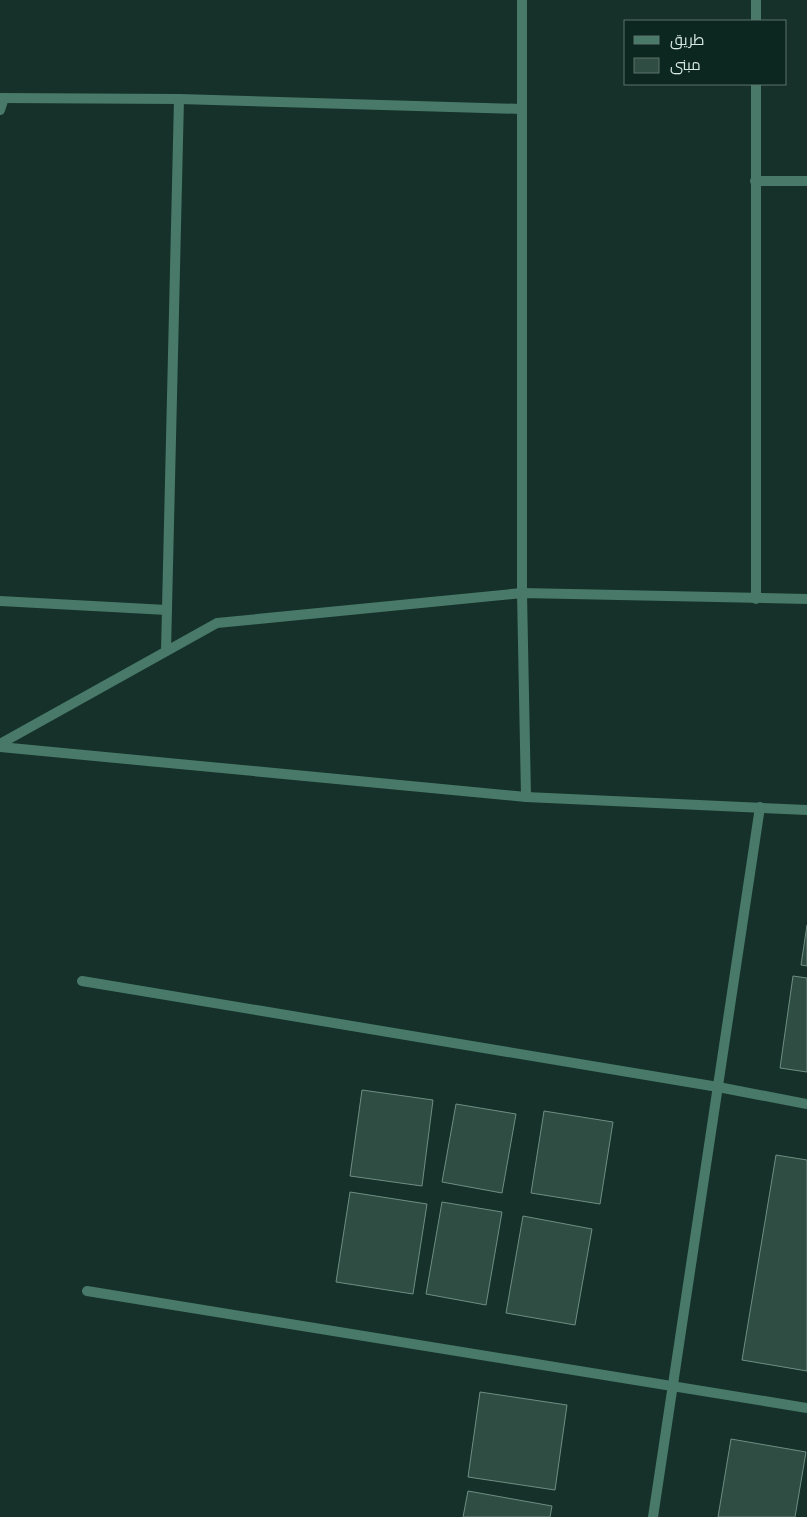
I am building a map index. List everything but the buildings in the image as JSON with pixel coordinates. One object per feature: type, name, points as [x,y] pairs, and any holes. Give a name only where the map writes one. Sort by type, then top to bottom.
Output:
[{"type":"street","points":[[522,0],[522,593],[526,797]]},
{"type":"street","points":[[756,0],[756,20]]},
{"type":"street","points":[[756,85],[756,599]]},
{"type":"street","points":[[0,110],[2,98],[179,99],[522,109]]},
{"type":"street","points":[[166,651],[179,99]]},
{"type":"street","points":[[755,181],[807,181]]},
{"type":"street","points":[[0,745],[217,623],[522,593],[807,599]]},
{"type":"street","points":[[0,601],[167,610]]},
{"type":"street","points":[[0,745],[526,797],[807,810]]},
{"type":"street","points":[[653,1517],[760,808]]},
{"type":"street","points":[[82,981],[718,1087],[807,1104]]},
{"type":"street","points":[[87,1291],[807,1408]]}]
